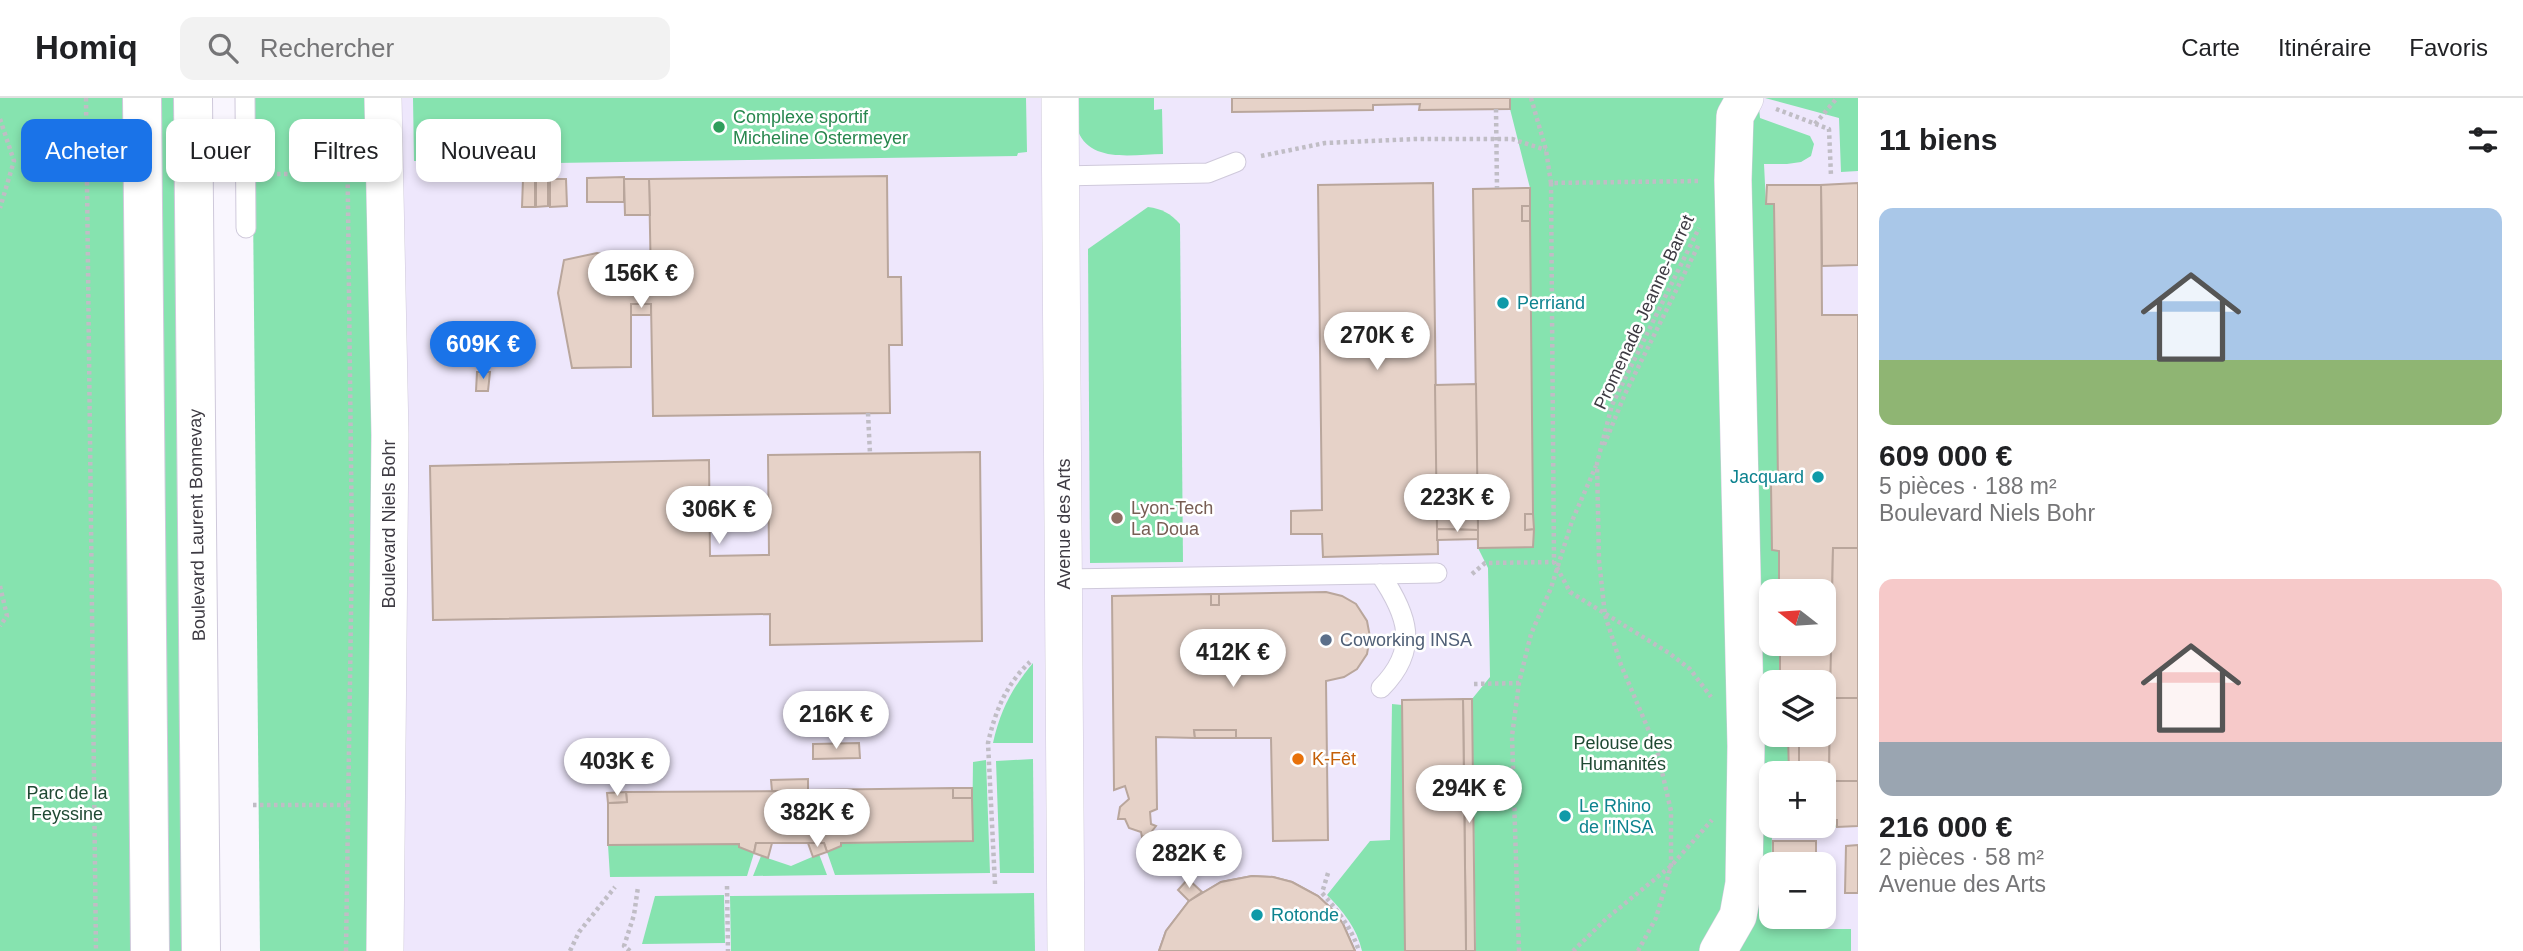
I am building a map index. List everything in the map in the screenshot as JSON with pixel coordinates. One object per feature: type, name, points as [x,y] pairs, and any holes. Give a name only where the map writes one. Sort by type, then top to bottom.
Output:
[{"type":"main road","points":[[142,98],[150,951]]},
{"type":"main road","name":"Boulevard Laurent Bonnevay","points":[[193,98],[201,951]]},
{"type":"street","name":"Boulevard Niels Bohr","points":[[383,98],[390,435],[385,951]]},
{"type":"street","name":"Avenue des Arts","points":[[1060,98],[1066,951]]},
{"type":"street","points":[[1718,951],[1738,915],[1744,883],[1746,788],[1733,192],[1735,116],[1745,98]]},
{"type":"lane","points":[[245,98],[246,228]]},
{"type":"lane","points":[[1061,176],[1208,173],[1236,162]]},
{"type":"lane","points":[[1065,579],[1437,573]]},
{"type":"lane","points":[[1380,575],[1397,600],[1406,622],[1402,662],[1381,688]]},
{"type":"path","points":[[86,98],[96,951]]},
{"type":"path","points":[[1531,98],[1546,150],[1551,183],[1554,562],[1570,592],[1669,653],[1690,670],[1712,698]]},
{"type":"path","points":[[1745,98],[1829,129],[1832,176]]},
{"type":"path","points":[[1815,124],[1837,98]]},
{"type":"path","points":[[1496,109],[1497,188]]},
{"type":"path","points":[[346,111],[346,119]]},
{"type":"path","points":[[0,118],[14,161],[0,208]]},
{"type":"path","points":[[1236,162],[1325,143],[1416,139],[1512,139],[1546,150]]},
{"type":"path","points":[[346,951],[352,547],[347,182]]},
{"type":"path","points":[[1551,183],[1733,192]]},
{"type":"path","points":[[1519,951],[1512,736],[1519,683],[1531,634],[1558,569],[1572,521],[1625,394],[1718,204],[1733,192]]},
{"type":"path","name":"Promenade Jeanne-Barret","points":[[1638,951],[1656,918],[1671,866],[1671,811],[1657,750],[1621,665],[1605,615],[1599,560],[1597,463],[1612,405],[1701,224]]},
{"type":"path","points":[[868,413],[870,454]]},
{"type":"path","points":[[1472,574],[1485,563],[1554,562]]},
{"type":"path","points":[[0,586],[6,616],[0,626]]},
{"type":"path","points":[[995,884],[988,743],[993,721],[1004,695],[1018,673],[1032,659],[1064,653]]},
{"type":"path","points":[[1474,684],[1519,683]]},
{"type":"path","points":[[1573,951],[1607,918],[1671,866],[1695,837],[1746,788]]},
{"type":"path","points":[[253,806],[348,805]]},
{"type":"path","points":[[1151,867],[1167,855]]},
{"type":"path","points":[[1328,873],[1322,893],[1353,933],[1359,951]]},
{"type":"path","points":[[727,886],[728,951]]},
{"type":"path","points":[[570,951],[579,932],[615,887]]},
{"type":"path","points":[[630,951],[624,946],[634,915],[638,887]]},
{"type":"shaded area","name":"Lyon-Tech La Doua","points":[[372,98],[1858,98],[1858,951],[375,951],[372,182],[402,182],[402,119],[372,119]]},
{"type":"green space","name":"Parc de la Feyssine","points":[[0,98],[128,98],[128,119],[21,119],[21,182],[129,182],[135,951],[0,951]]},
{"type":"green space","points":[[154,98],[180,98],[180,119],[166,119],[166,182],[181,182],[188,951],[162,951]]},
{"type":"green space","points":[[252,98],[372,98],[372,119],[289,119],[289,182],[372,182],[375,951],[260,951],[253,182],[275,182],[275,119],[252,119]]},
{"type":"green space","name":"Complexe sportif Micheline Ostermeyer","points":[[413,98],[1026,98],[1027,152],[1018,153],[1017,156],[561,163],[561,119],[416,119],[414,161]]},
{"type":"green space","points":[[1074,98],[1154,98],[1154,110],[1162,109],[1163,154],[1115,155],[1093,149],[1078,131]]},
{"type":"green space","name":"Pelouse des Humanités","points":[[1510,98],[1758,98],[1760,118],[1810,136],[1814,144],[1811,156],[1801,162],[1764,164],[1766,204],[1774,204],[1778,484],[1771,484],[1772,550],[1779,551],[1779,579],[1759,579],[1759,656],[1780,656],[1780,670],[1759,670],[1759,747],[1788,747],[1789,761],[1759,761],[1759,838],[1772,838],[1772,852],[1759,852],[1759,929],[1851,929],[1851,951],[1476,951],[1472,699],[1490,677],[1488,568],[1478,548],[1533,547],[1530,188],[1510,109]]},
{"type":"green space","points":[[1765,98],[1858,98],[1858,171],[1841,172],[1839,118]]},
{"type":"green space","points":[[1148,207],[1166,212],[1180,224],[1183,562],[1090,563],[1088,249]]},
{"type":"green space","points":[[1033,663],[1033,743],[993,743],[1008,700]]},
{"type":"green space","points":[[1392,704],[1402,705],[1405,951],[1362,951],[1349,920],[1327,895],[1370,841],[1390,840]]},
{"type":"green space","points":[[1033,759],[1034,873],[1000,873],[996,761]]},
{"type":"green space","points":[[986,760],[990,873],[835,875],[827,852],[841,843],[972,841],[973,762]]},
{"type":"green space","points":[[739,844],[754,853],[747,876],[610,877],[608,845]]},
{"type":"green space","points":[[819,854],[827,875],[753,876],[761,856],[791,866]]},
{"type":"green space","points":[[1034,893],[1035,951],[731,951],[730,896]]},
{"type":"green space","points":[[724,895],[725,943],[642,944],[655,896]]},
{"type":"building","points":[[1232,98],[1510,98],[1510,109],[1419,110],[1420,104],[1373,105],[1373,110],[1232,112]]},
{"type":"building","points":[[887,176],[888,277],[901,277],[902,345],[889,345],[890,413],[653,416],[651,304],[631,304],[631,367],[572,368],[558,293],[564,260],[597,253],[630,259],[630,281],[651,281],[649,179]]},
{"type":"building","points":[[624,177],[624,202],[587,202],[587,178]]},
{"type":"building","points":[[566,179],[567,206],[550,207],[550,182]]},
{"type":"building","points":[[624,179],[649,179],[650,215],[625,215]]},
{"type":"building","points":[[523,182],[535,182],[535,207],[522,207]]},
{"type":"building","points":[[536,182],[548,182],[548,206],[536,207]]},
{"type":"building","points":[[1433,183],[1438,554],[1323,557],[1322,534],[1291,534],[1291,511],[1322,510],[1318,185]]},
{"type":"building","points":[[1858,183],[1858,265],[1822,266],[1821,185]]},
{"type":"building","name":"Jacquard","points":[[1767,185],[1821,185],[1822,315],[1858,315],[1858,548],[1833,548],[1832,579],[1779,579],[1779,551],[1772,550],[1771,484],[1778,484],[1774,204],[1766,204]]},
{"type":"building","name":"Perriand","points":[[1530,188],[1530,206],[1522,206],[1522,221],[1530,221],[1533,514],[1525,514],[1525,530],[1534,529],[1533,547],[1478,548],[1473,189]]},
{"type":"building","points":[[1522,206],[1530,206],[1530,221],[1522,221]]},
{"type":"building","points":[[631,304],[651,304],[651,315],[631,315]]},
{"type":"building","points":[[461,328],[476,328],[476,345],[461,345]]},
{"type":"building","points":[[477,343],[490,343],[490,352],[477,352]]},
{"type":"building","points":[[451,348],[467,348],[467,364],[451,364]]},
{"type":"building","points":[[477,372],[490,372],[488,391],[476,391]]},
{"type":"building","points":[[1476,384],[1478,530],[1437,529],[1435,385]]},
{"type":"building","points":[[980,452],[982,641],[770,645],[770,614],[433,620],[430,466],[709,460],[710,556],[769,555],[768,455]]},
{"type":"building","points":[[1525,514],[1533,514],[1534,529],[1525,530]]},
{"type":"building","points":[[1437,529],[1478,530],[1478,539],[1437,540]]},
{"type":"building","points":[[1833,548],[1858,548],[1858,698],[1836,698],[1836,670],[1831,670],[1831,656],[1836,656],[1836,579],[1832,579]]},
{"type":"building","points":[[1326,592],[1342,596],[1356,604],[1367,621],[1370,637],[1367,654],[1357,669],[1344,677],[1326,681],[1328,840],[1273,841],[1271,738],[1236,738],[1236,730],[1194,730],[1195,738],[1156,737],[1157,809],[1150,812],[1151,824],[1156,826],[1149,835],[1142,837],[1141,832],[1129,828],[1125,819],[1118,819],[1120,807],[1129,799],[1125,786],[1114,790],[1112,596],[1211,594],[1211,605],[1219,605],[1219,594]]},
{"type":"building","points":[[1211,594],[1219,594],[1219,605],[1211,605]]},
{"type":"building","name":"Jacquard","points":[[1780,656],[1831,656],[1831,670],[1780,670]]},
{"type":"building","points":[[1836,698],[1858,698],[1858,781],[1836,781],[1836,761],[1829,761],[1829,747],[1836,747]]},
{"type":"building","points":[[1463,699],[1472,699],[1475,951],[1466,951]]},
{"type":"building","points":[[1463,699],[1466,951],[1405,951],[1402,700]]},
{"type":"building","points":[[1194,730],[1236,730],[1236,738],[1195,738]]},
{"type":"building","points":[[859,743],[860,758],[813,759],[813,744]]},
{"type":"building","points":[[1788,747],[1799,747],[1799,761],[1789,761]]},
{"type":"building","name":"Jacquard","points":[[1799,747],[1830,747],[1829,761],[1799,761]]},
{"type":"building","points":[[808,779],[806,795],[790,795],[790,791],[772,791],[771,780]]},
{"type":"building","points":[[1836,781],[1858,781],[1858,826],[1837,827]]},
{"type":"building","points":[[953,788],[953,798],[972,798],[973,841],[841,843],[841,846],[827,852],[824,843],[756,843],[754,853],[739,847],[739,844],[608,845],[608,803],[627,802],[626,792],[790,791],[790,795],[806,795],[806,790]]},
{"type":"building","points":[[953,788],[972,788],[972,798],[953,798]]},
{"type":"building","points":[[626,792],[627,802],[608,803],[607,793]]},
{"type":"building","points":[[1773,841],[1816,841],[1816,852],[1773,852]]},
{"type":"building","points":[[756,843],[772,843],[768,858],[754,853]]},
{"type":"building","points":[[808,843],[824,843],[827,852],[813,857]]},
{"type":"building","points":[[1858,845],[1858,893],[1845,893],[1846,846]]},
{"type":"building","name":"Rotonde","points":[[1252,876],[1273,877],[1292,882],[1318,896],[1343,924],[1355,951],[1300,951],[1280,933],[1252,927],[1242,929],[1223,940],[1235,951],[1159,951],[1166,931],[1189,901],[1221,882]]},
{"type":"building","name":"Rotonde","points":[[1252,876],[1273,877],[1292,882],[1318,896],[1343,924],[1355,951],[1159,951],[1166,931],[1189,901],[1221,882]]},
{"type":"building","points":[[1188,879],[1202,892],[1189,901],[1178,890]]},
{"type":"place","name":"Complexe sportif Micheline Ostermeyer","points":[[719,127]]},
{"type":"place","name":"Perriand","points":[[1503,303]]},
{"type":"place","name":"Jacquard","points":[[1818,477]]},
{"type":"place","name":"Lyon-Tech La Doua","points":[[1117,518]]},
{"type":"place","name":"Coworking INSA","points":[[1326,640]]},
{"type":"place","name":"K-Fêt","points":[[1298,759]]},
{"type":"place","name":"Le Rhino de l'INSA","points":[[1565,816]]},
{"type":"place","name":"Rotonde","points":[[1257,915]]}]
